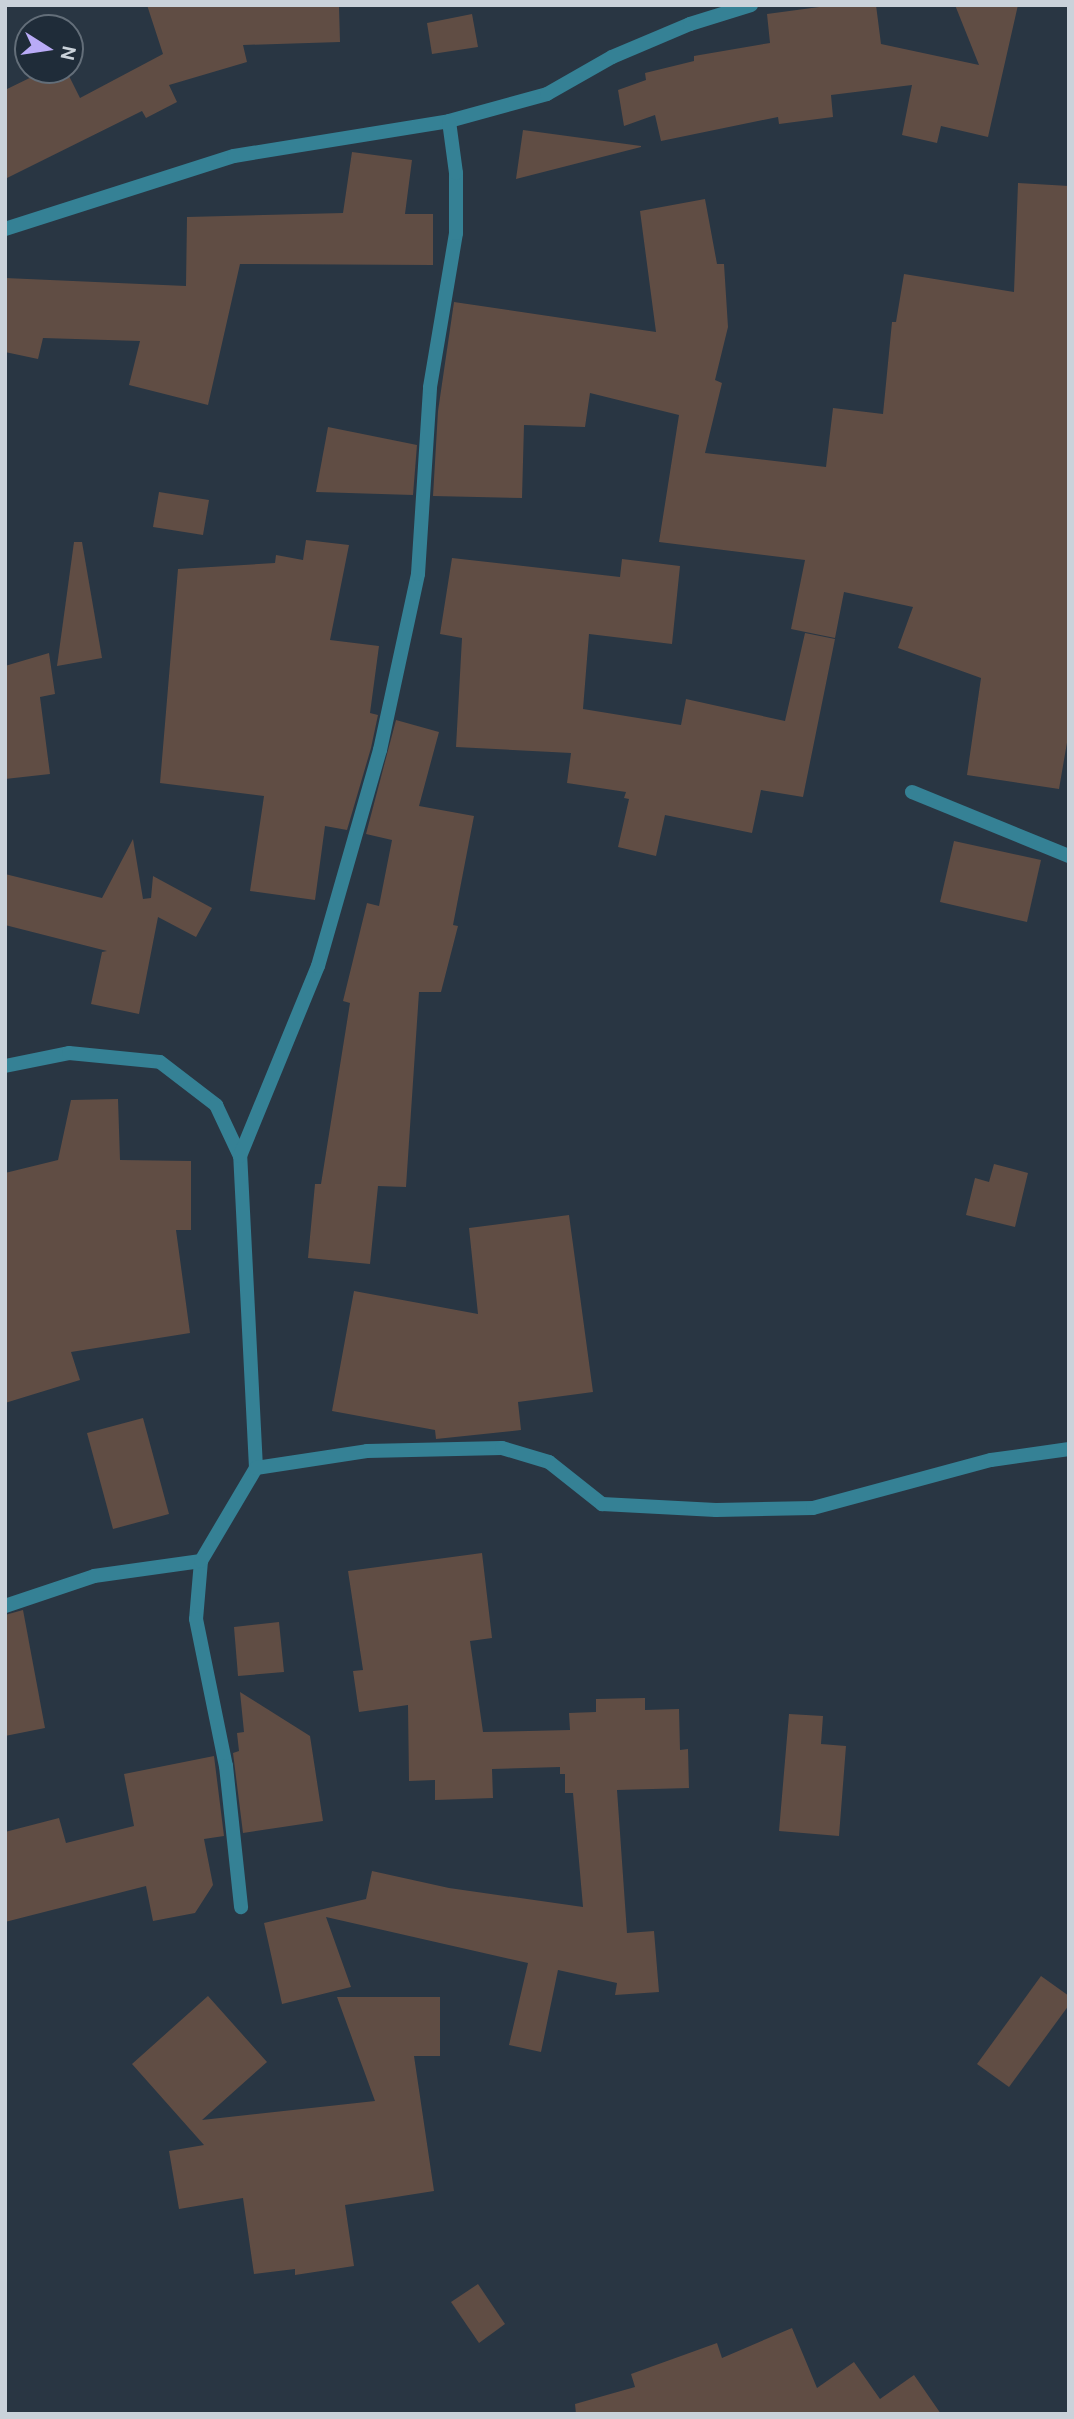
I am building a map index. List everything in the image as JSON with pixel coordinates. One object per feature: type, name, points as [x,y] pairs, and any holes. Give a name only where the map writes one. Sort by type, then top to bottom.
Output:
[{"type":"street","points":[[5,229],[234,156],[449,121],[547,94],[612,57],[691,24],[751,5]]},
{"type":"street","points":[[240,1156],[318,966],[380,750],[418,575],[430,387],[456,233],[456,173],[449,121]]},
{"type":"street","points":[[912,792],[1069,856]]},
{"type":"street","points":[[5,1066],[69,1052],[160,1062],[216,1105],[240,1156],[256,1468],[201,1561],[196,1619],[226,1766],[241,1906]]},
{"type":"street","points":[[256,1468],[367,1451],[502,1448],[549,1462],[602,1504],[799,1509],[991,1460],[1069,1449]]},
{"type":"street","points":[[5,1606],[94,1576],[201,1561]]},
{"type":"building","points":[[147,5],[339,7],[340,42],[243,45],[247,62],[169,85],[177,102],[146,118],[142,111],[5,179],[5,90],[17,84],[73,84],[80,98],[163,54]]},
{"type":"building","points":[[834,5],[876,5],[881,44],[979,65],[955,5],[1018,5],[988,137],[941,126],[937,143],[902,135],[912,85],[831,95],[833,117],[779,124],[778,117],[661,141],[655,115],[624,126],[618,90],[646,80],[645,73],[694,61],[694,56],[770,43],[767,14]]},
{"type":"building","points":[[472,14],[478,47],[432,54],[427,23]]},
{"type":"building","points":[[523,130],[641,146],[641,147],[516,179]]},
{"type":"building","points":[[352,152],[412,160],[405,214],[433,214],[433,265],[240,264],[208,405],[129,385],[140,341],[43,338],[38,359],[5,352],[5,278],[186,286],[187,217],[343,213]]},
{"type":"building","points":[[1018,183],[1069,186],[1069,731],[1059,789],[967,775],[981,678],[898,648],[913,607],[844,592],[835,638],[791,629],[805,560],[659,542],[679,415],[590,393],[585,427],[524,425],[522,498],[433,496],[438,411],[454,302],[656,332],[640,211],[705,199],[717,264],[724,264],[728,327],[715,380],[722,383],[705,453],[826,467],[833,408],[883,414],[892,322],[896,322],[904,274],[1014,292]]},
{"type":"building","points":[[328,427],[417,445],[413,495],[316,492]]},
{"type":"building","points":[[159,492],[209,500],[203,535],[153,527]]},
{"type":"building","points":[[306,540],[349,545],[330,640],[379,646],[370,713],[378,715],[371,748],[347,830],[325,826],[315,900],[250,891],[264,796],[160,783],[178,569],[275,563],[276,555],[303,560]]},
{"type":"building","points":[[74,542],[82,542],[102,658],[57,666]]},
{"type":"building","points":[[452,558],[620,577],[622,559],[680,566],[672,644],[589,634],[583,709],[681,725],[686,699],[785,721],[805,633],[835,639],[803,797],[761,790],[752,833],[665,815],[656,856],[618,847],[629,799],[624,798],[626,792],[567,783],[571,753],[456,747],[462,638],[440,634]]},
{"type":"building","points":[[49,653],[55,694],[40,697],[50,774],[5,779],[5,666]]},
{"type":"building","points":[[396,720],[439,732],[419,806],[474,816],[453,925],[458,926],[441,992],[419,992],[406,1187],[378,1186],[370,1264],[308,1258],[315,1184],[321,1184],[350,1003],[343,1001],[367,903],[379,906],[392,840],[366,834]]},
{"type":"building","points":[[133,839],[143,899],[151,898],[153,876],[212,908],[196,937],[158,917],[139,1014],[91,1004],[102,952],[107,951],[5,925],[5,874],[102,898]]},
{"type":"building","points":[[954,841],[1041,860],[1027,922],[940,902]]},
{"type":"building","points":[[118,1099],[120,1160],[191,1161],[191,1230],[176,1230],[190,1333],[71,1352],[80,1380],[5,1403],[5,1173],[58,1160],[71,1100]]},
{"type":"building","points":[[994,1164],[1028,1173],[1015,1227],[966,1215],[975,1178],[989,1182]]},
{"type":"building","points":[[569,1215],[593,1392],[518,1402],[521,1430],[436,1439],[435,1430],[332,1411],[354,1291],[478,1314],[469,1228]]},
{"type":"building","points":[[143,1418],[169,1514],[113,1529],[87,1433]]},
{"type":"building","points":[[482,1553],[492,1638],[470,1641],[483,1732],[570,1730],[569,1713],[596,1712],[596,1699],[645,1698],[645,1710],[679,1709],[680,1750],[688,1749],[689,1788],[617,1790],[627,1933],[654,1931],[659,1992],[615,1995],[617,1983],[558,1970],[541,2052],[509,2045],[528,1963],[326,1917],[351,1987],[282,2004],[264,1923],[366,1899],[372,1871],[449,1888],[583,1907],[573,1793],[565,1793],[565,1774],[560,1774],[560,1767],[492,1769],[493,1798],[435,1800],[435,1780],[409,1781],[408,1705],[359,1712],[353,1671],[363,1670],[348,1571]]},
{"type":"building","points":[[23,1610],[45,1728],[5,1736],[5,1615]]},
{"type":"building","points":[[279,1622],[284,1672],[238,1676],[234,1627]]},
{"type":"building","points":[[240,1692],[310,1736],[323,1821],[243,1833],[233,1753],[239,1751],[237,1733],[244,1732]]},
{"type":"building","points":[[789,1714],[823,1716],[821,1744],[846,1746],[839,1836],[779,1831]]},
{"type":"building","points":[[214,1756],[224,1836],[204,1839],[213,1885],[195,1913],[153,1921],[146,1886],[5,1922],[5,1832],[59,1818],[66,1843],[134,1826],[124,1774]]},
{"type":"building","points":[[1041,1976],[1069,1996],[1069,2005],[1009,2087],[977,2064]]},
{"type":"building","points":[[208,1996],[267,2062],[202,2120],[375,2101],[337,1997],[440,1997],[440,2056],[414,2056],[434,2191],[345,2205],[354,2266],[295,2275],[295,2269],[254,2274],[243,2198],[179,2209],[169,2151],[204,2145],[132,2064]]},
{"type":"building","points":[[478,2284],[505,2324],[479,2343],[451,2302]]},
{"type":"building","points":[[792,2328],[817,2388],[854,2362],[880,2399],[914,2375],[941,2414],[576,2414],[575,2404],[635,2387],[631,2374],[717,2343],[722,2358]]}]
